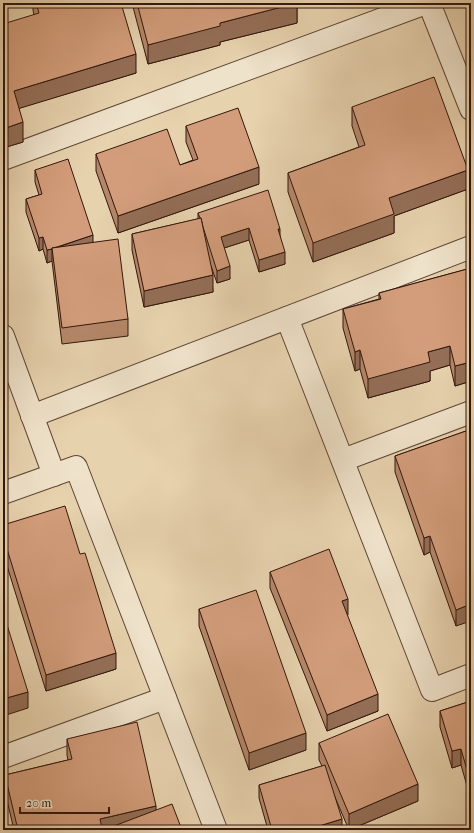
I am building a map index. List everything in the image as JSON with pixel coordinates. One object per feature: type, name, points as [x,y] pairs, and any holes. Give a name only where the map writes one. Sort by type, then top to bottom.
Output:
[{"type":"street","points":[[3,159],[428,3],[471,109]]},
{"type":"street","points":[[32,416],[471,247]]},
{"type":"street","points":[[287,318],[432,690],[471,675]]},
{"type":"street","points":[[3,336],[54,475]]},
{"type":"street","points":[[343,460],[471,412]]},
{"type":"street","points":[[3,493],[76,467],[216,830]]},
{"type":"street","points":[[3,757],[165,698]]},
{"type":"building","points":[[36,3],[121,3],[136,54],[14,91],[23,122],[3,129],[3,24],[39,13]]},
{"type":"building","points":[[137,3],[297,3],[220,23],[220,26],[148,45]]},
{"type":"building","points":[[434,77],[468,170],[389,198],[394,214],[313,243],[288,173],[365,145],[352,107]]},
{"type":"building","points":[[238,108],[259,167],[118,216],[96,154],[167,129],[180,165],[198,159],[186,126]]},
{"type":"building","points":[[68,159],[93,235],[47,250],[43,237],[39,238],[26,199],[42,194],[35,170]]},
{"type":"building","points":[[268,190],[280,229],[278,229],[285,252],[259,260],[249,228],[221,237],[230,266],[217,271],[201,218],[198,213]]},
{"type":"building","points":[[201,218],[213,275],[144,291],[132,234]]},
{"type":"building","points":[[118,239],[128,319],[62,328],[52,248]]},
{"type":"building","points":[[471,268],[471,362],[455,366],[450,346],[428,352],[430,362],[368,379],[360,350],[355,352],[343,309],[381,299],[379,293]]},
{"type":"building","points":[[466,431],[471,445],[471,604],[456,610],[430,536],[424,538],[395,456]]},
{"type":"building","points":[[65,506],[80,554],[85,553],[116,653],[46,675],[3,536],[3,525]]},
{"type":"building","points":[[329,549],[348,599],[342,601],[378,694],[327,715],[270,572]]},
{"type":"building","points":[[256,590],[306,733],[249,753],[199,609]]},
{"type":"building","points":[[3,612],[28,692],[3,699]]},
{"type":"building","points":[[471,701],[471,776],[469,777],[461,749],[452,751],[440,711]]},
{"type":"building","points":[[388,714],[418,784],[349,814],[319,743]]},
{"type":"building","points":[[137,722],[156,806],[100,819],[102,829],[97,830],[18,830],[5,775],[72,759],[67,739]]},
{"type":"building","points":[[325,765],[342,819],[306,830],[272,830],[259,785]]},
{"type":"building","points":[[172,804],[182,830],[106,829]]}]
